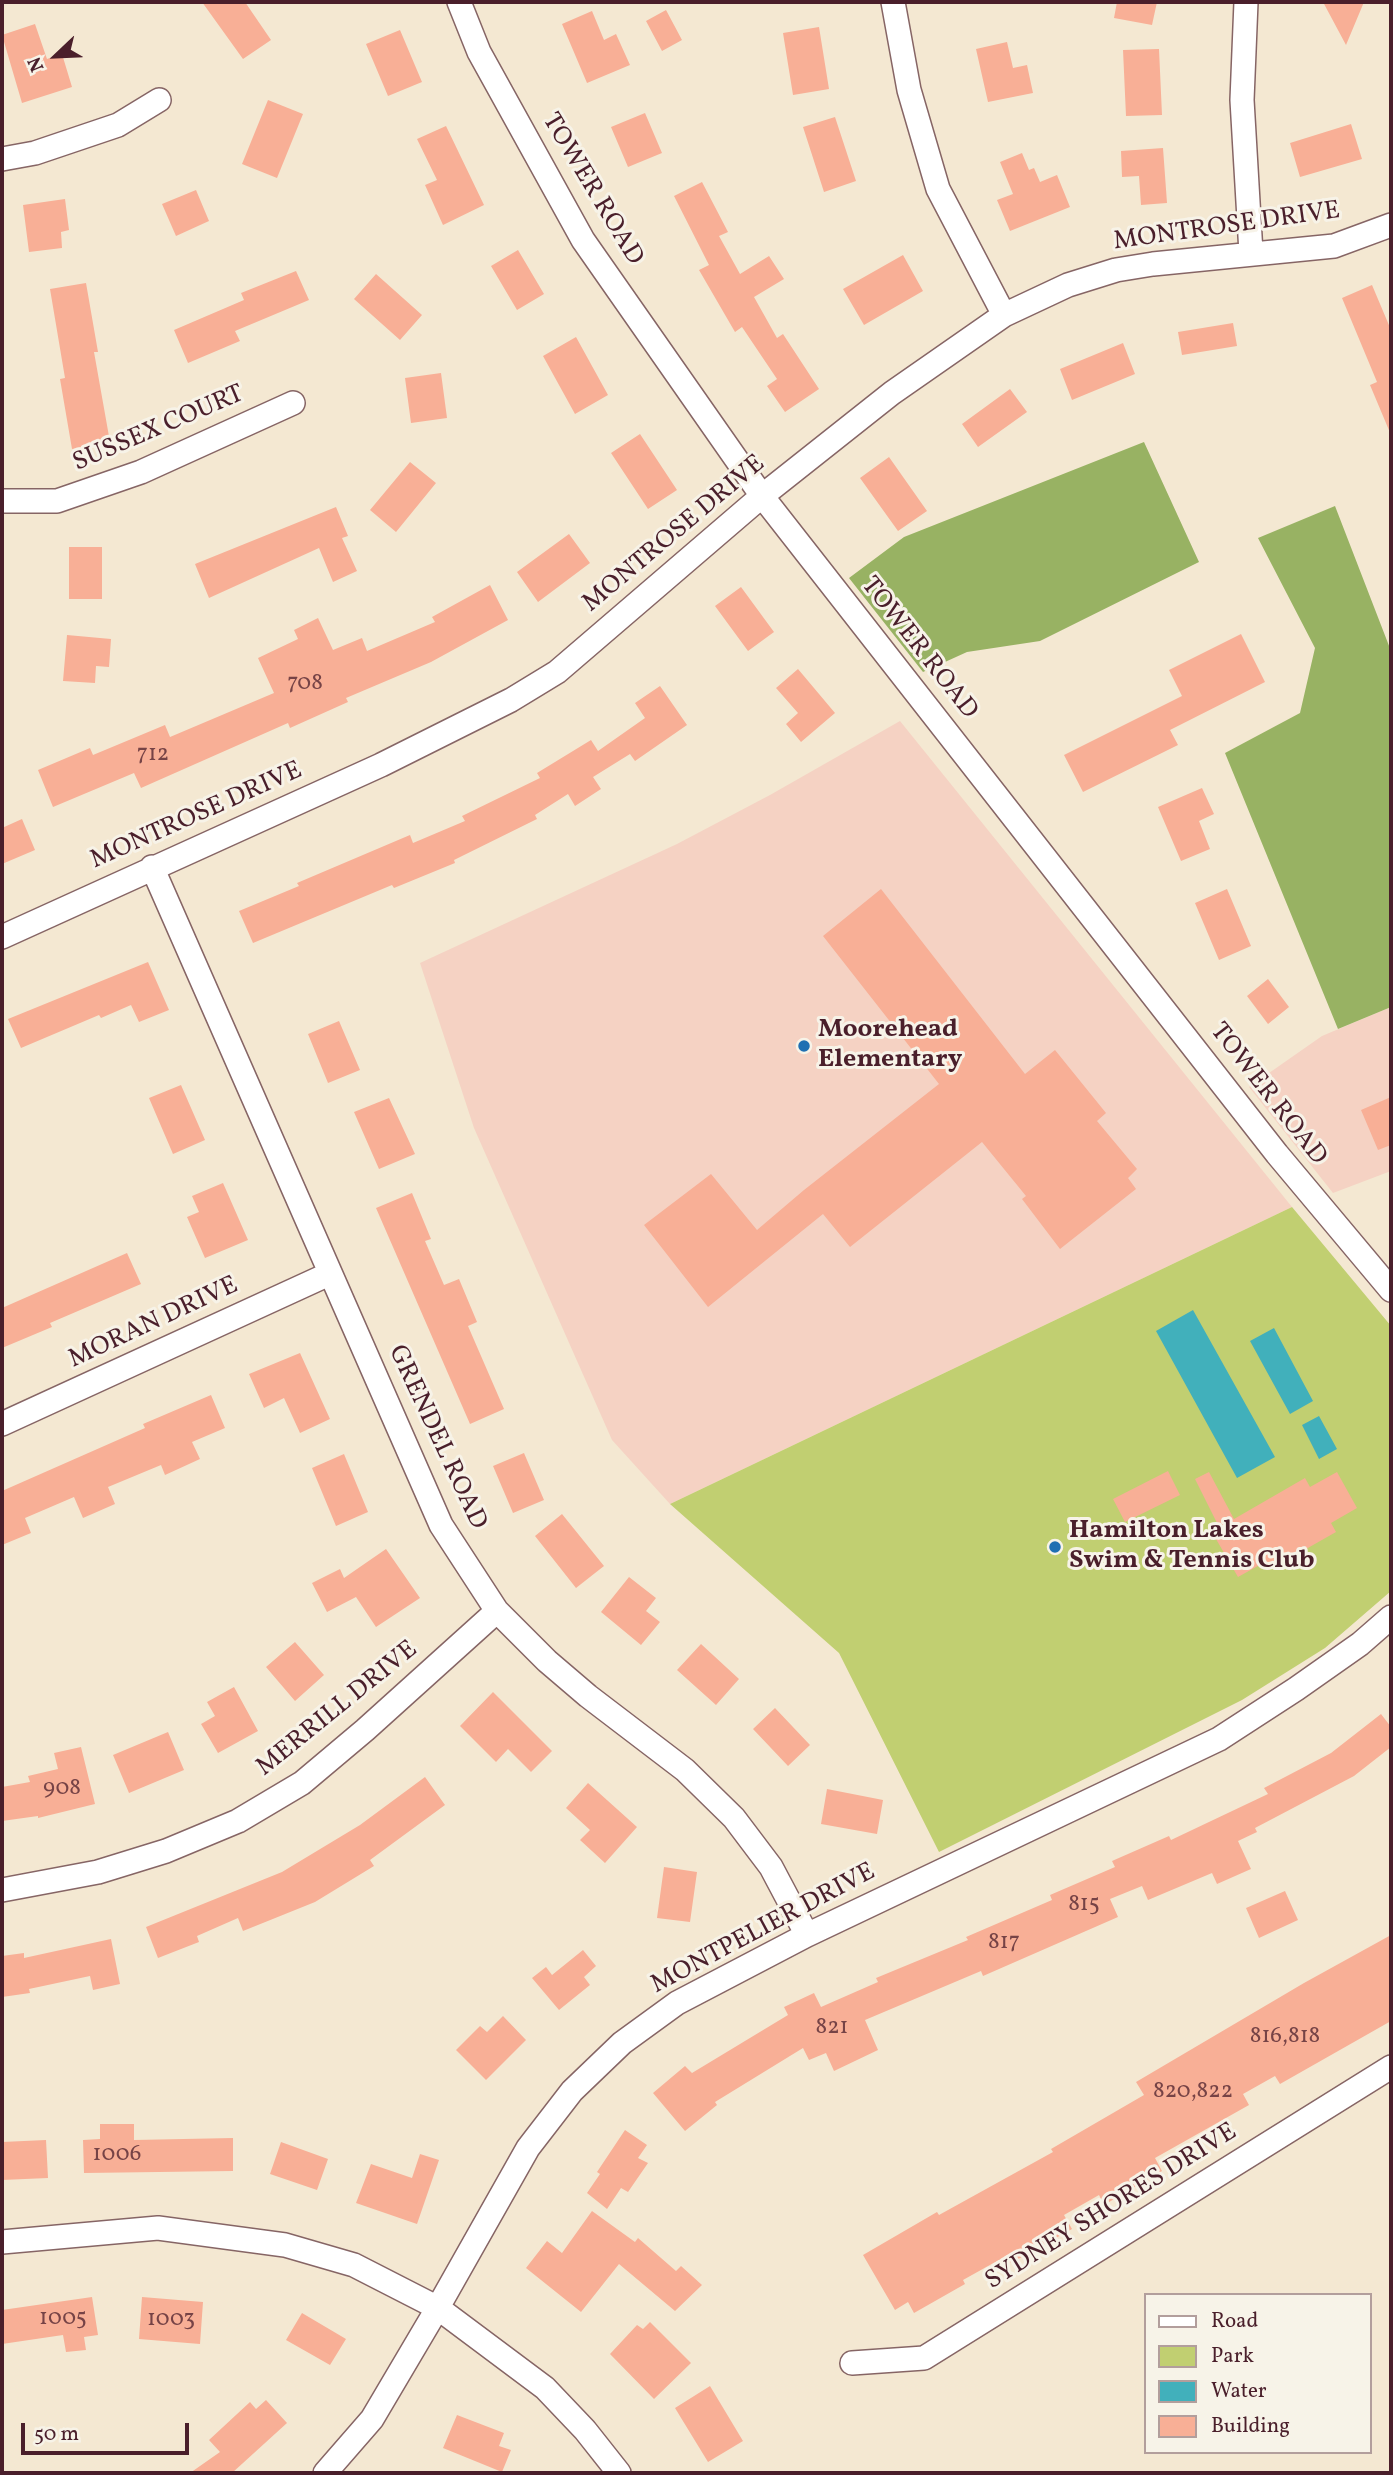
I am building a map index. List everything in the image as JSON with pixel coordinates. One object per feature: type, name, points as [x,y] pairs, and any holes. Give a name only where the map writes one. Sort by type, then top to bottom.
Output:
[{"type":"street","name":"TOWER ROAD","points":[[459,2],[479,52],[583,240],[762,496],[1277,1154],[1391,1290]]},
{"type":"street","points":[[892,2],[909,90],[938,189],[1004,315]]},
{"type":"street","points":[[1246,2],[1242,100],[1251,253]]},
{"type":"street","points":[[2,159],[35,153],[118,125],[159,100]]},
{"type":"street","name":"MONTROSE DRIVE","points":[[2,937],[381,765],[523,693],[558,672],[762,496],[892,393],[1004,315],[1068,285],[1116,270],[1251,253],[1334,246],[1391,225]]},
{"type":"street","name":"SUSSEX COURT","points":[[2,501],[57,501],[141,472],[293,402]]},
{"type":"street","name":"GRENDEL ROAD","points":[[152,867],[329,1274],[442,1525],[497,1611],[557,1670],[685,1770],[734,1818],[771,1867],[807,1935]]},
{"type":"street","name":"MORAN DRIVE","points":[[2,1424],[329,1274]]},
{"type":"street","name":"MERRILL DRIVE","points":[[2,1891],[120,1865],[166,1851],[238,1821],[302,1783],[497,1611]]},
{"type":"street","name":"MONTPELIER DRIVE","points":[[325,2473],[372,2419],[528,2148],[572,2091],[622,2043],[677,2003],[807,1935],[1219,1739],[1349,1651],[1391,1617]]},
{"type":"street","name":"SYDNEY SHORES DRIVE","points":[[852,2363],[925,2358],[1391,2067]]},
{"type":"street","points":[[2,2242],[158,2228],[272,2243],[354,2265],[438,2308],[545,2388],[585,2430],[619,2473]]},
{"type":"shaded area","name":"Moorehead Elementary","points":[[900,721],[1292,1207],[670,1504],[612,1440],[474,1128],[420,963],[677,844]]},
{"type":"shaded area","points":[[1391,1007],[1391,1171],[1333,1193],[1249,1087],[1322,1036]]},
{"type":"green space","points":[[1144,442],[1199,562],[1040,641],[967,652],[923,672],[849,578],[904,537]]},
{"type":"green space","points":[[1335,506],[1391,651],[1391,1007],[1338,1029],[1225,753],[1300,713],[1315,648],[1258,538]]},
{"type":"green space","name":"Hamilton Lakes Swim & Tennis Club","points":[[1292,1207],[1391,1326],[1391,1591],[1325,1648],[1242,1700],[939,1852],[839,1653],[670,1504]]},
{"type":"water","points":[[1193,1310],[1275,1457],[1237,1478],[1156,1331]]},
{"type":"water","points":[[1274,1328],[1313,1401],[1290,1414],[1250,1341]]},
{"type":"water","points":[[1319,1416],[1337,1449],[1319,1459],[1302,1425]]},
{"type":"building","points":[[202,2],[245,2],[271,40],[243,59]]},
{"type":"building","points":[[1117,2],[1157,2],[1152,25],[1114,18]]},
{"type":"building","points":[[1323,2],[1364,2],[1346,45]]},
{"type":"building","points":[[666,10],[682,40],[662,51],[646,21]]},
{"type":"building","points":[[592,11],[604,40],[616,34],[630,65],[587,83],[562,24]]},
{"type":"building","points":[[35,24],[47,59],[62,54],[72,87],[22,103],[2,35]]},
{"type":"building","points":[[819,27],[829,89],[793,95],[783,33]]},
{"type":"building","points":[[400,30],[422,82],[388,96],[366,44]]},
{"type":"building","points":[[1007,42],[1013,68],[1027,65],[1033,93],[988,102],[976,49]]},
{"type":"building","points":[[1159,49],[1162,115],[1126,116],[1123,50]]},
{"type":"building","points":[[268,100],[303,114],[277,178],[242,164]]},
{"type":"building","points":[[645,113],[662,153],[628,167],[611,127]]},
{"type":"building","points":[[835,117],[856,181],[824,192],[803,127]]},
{"type":"building","points":[[1351,124],[1362,159],[1300,177],[1290,143]]},
{"type":"building","points":[[446,126],[484,205],[443,225],[425,185],[437,180],[417,139]]},
{"type":"building","points":[[1163,148],[1167,203],[1141,205],[1139,176],[1122,177],[1121,151]]},
{"type":"building","points":[[1022,153],[1029,170],[1034,168],[1040,182],[1057,175],[1070,207],[1010,231],[997,200],[1013,194],[1000,162]]},
{"type":"building","points":[[702,182],[728,232],[719,236],[740,274],[769,256],[784,279],[754,297],[777,338],[783,334],[819,389],[785,412],[767,386],[777,379],[742,327],[735,332],[699,270],[709,265],[674,196]]},
{"type":"building","points":[[196,190],[209,221],[176,236],[162,204]]},
{"type":"building","points":[[65,199],[69,230],[61,232],[62,248],[29,252],[23,205]]},
{"type":"building","points":[[518,250],[544,294],[517,310],[491,266]]},
{"type":"building","points":[[903,255],[923,291],[864,325],[843,289]]},
{"type":"building","points":[[296,271],[309,300],[235,331],[240,341],[188,363],[174,330],[244,300],[241,293]]},
{"type":"building","points":[[376,274],[422,315],[400,340],[354,299]]},
{"type":"building","points":[[86,283],[98,352],[94,352],[110,442],[72,449],[60,379],[65,378],[50,289]]},
{"type":"building","points":[[1372,285],[1391,330],[1391,435],[1370,385],[1377,382],[1342,298]]},
{"type":"building","points":[[1233,323],[1237,346],[1182,355],[1178,332]]},
{"type":"building","points":[[576,337],[608,395],[575,414],[543,356]]},
{"type":"building","points":[[1123,343],[1135,374],[1072,400],[1060,369]]},
{"type":"building","points":[[441,373],[447,418],[411,423],[405,378]]},
{"type":"building","points":[[1010,389],[1027,412],[978,447],[962,424]]},
{"type":"building","points":[[640,434],[677,490],[648,509],[611,453]]},
{"type":"building","points":[[889,457],[927,511],[898,531],[860,478]]},
{"type":"building","points":[[410,462],[436,483],[396,532],[370,510]]},
{"type":"building","points":[[336,507],[348,536],[342,538],[357,571],[333,582],[319,548],[209,598],[195,564]]},
{"type":"building","points":[[569,534],[590,563],[538,602],[517,572]]},
{"type":"building","points":[[69,547],[102,547],[102,599],[69,599]]},
{"type":"building","points":[[490,585],[508,620],[431,662],[346,698],[348,702],[290,728],[288,723],[141,788],[134,773],[53,807],[38,770],[90,748],[93,755],[165,725],[170,737],[274,693],[258,658],[298,639],[294,630],[318,618],[333,650],[362,638],[367,651],[435,622],[432,617]]},
{"type":"building","points":[[741,587],[774,632],[748,651],[715,606]]},
{"type":"building","points":[[1241,634],[1265,682],[1170,730],[1178,745],[1083,792],[1064,755],[1182,696],[1169,670]]},
{"type":"building","points":[[67,635],[111,639],[109,667],[96,666],[95,683],[63,681]]},
{"type":"building","points":[[798,669],[835,713],[801,742],[786,724],[798,713],[776,688]]},
{"type":"building","points":[[660,686],[687,725],[635,761],[630,754],[593,777],[601,789],[575,806],[568,794],[535,815],[537,819],[454,860],[455,863],[394,888],[392,885],[253,943],[239,911],[410,835],[413,843],[465,821],[462,816],[540,778],[537,773],[591,740],[598,751],[645,718],[635,703]]},
{"type":"building","points":[[1202,788],[1214,814],[1199,821],[1210,849],[1181,861],[1158,807]]},
{"type":"building","points":[[22,819],[35,850],[2,864],[2,828]]},
{"type":"building","points":[[881,889],[1025,1074],[1055,1050],[1106,1113],[1097,1121],[1137,1169],[1128,1178],[1136,1189],[1060,1249],[1022,1199],[1026,1196],[982,1142],[850,1247],[823,1214],[708,1307],[644,1225],[711,1174],[757,1230],[939,1084],[823,936]]},
{"type":"building","points":[[1227,889],[1251,946],[1219,960],[1195,903]]},
{"type":"building","points":[[148,962],[169,1010],[139,1022],[131,1005],[101,1018],[99,1015],[21,1048],[8,1019]]},
{"type":"building","points":[[1268,979],[1289,1007],[1268,1024],[1247,996]]},
{"type":"building","points":[[339,1021],[360,1070],[328,1083],[308,1034]]},
{"type":"building","points":[[181,1085],[205,1140],[173,1154],[149,1098]]},
{"type":"building","points":[[1391,1097],[1391,1145],[1378,1150],[1361,1110]]},
{"type":"building","points":[[389,1098],[415,1154],[379,1169],[354,1112]]},
{"type":"building","points":[[223,1183],[248,1240],[205,1258],[187,1217],[199,1212],[192,1196]]},
{"type":"building","points":[[412,1193],[431,1239],[425,1241],[444,1285],[459,1279],[477,1322],[468,1326],[504,1409],[470,1424],[376,1208]]},
{"type":"building","points":[[127,1253],[141,1284],[50,1323],[52,1327],[2,1348],[2,1308]]},
{"type":"building","points":[[300,1353],[330,1419],[300,1433],[284,1398],[264,1408],[249,1374]]},
{"type":"building","points":[[211,1395],[225,1428],[192,1442],[200,1459],[165,1475],[161,1465],[108,1487],[115,1504],[83,1518],[74,1497],[25,1518],[31,1533],[2,1545],[2,1491],[145,1428],[143,1424]]},
{"type":"building","points":[[524,1453],[544,1500],[513,1513],[493,1466]]},
{"type":"building","points":[[344,1454],[368,1512],[336,1526],[312,1468]]},
{"type":"building","points":[[1168,1471],[1180,1495],[1125,1522],[1113,1499]]},
{"type":"building","points":[[1209,1472],[1234,1519],[1305,1478],[1310,1487],[1337,1472],[1357,1508],[1331,1523],[1336,1532],[1269,1570],[1265,1562],[1238,1577],[1216,1539],[1223,1535],[1195,1479]]},
{"type":"building","points":[[562,1514],[604,1566],[576,1588],[535,1536]]},
{"type":"building","points":[[386,1549],[420,1598],[376,1627],[356,1597],[327,1612],[312,1583],[340,1569],[344,1578]]},
{"type":"building","points":[[629,1577],[656,1598],[646,1611],[660,1622],[641,1645],[601,1612]]},
{"type":"building","points":[[295,1642],[324,1675],[295,1701],[266,1667]]},
{"type":"building","points":[[701,1644],[739,1679],[716,1705],[677,1670]]},
{"type":"building","points":[[234,1687],[258,1731],[218,1753],[201,1724],[215,1716],[207,1702]]},
{"type":"building","points":[[493,1692],[552,1751],[531,1772],[508,1749],[496,1762],[460,1726]]},
{"type":"building","points":[[775,1708],[810,1745],[788,1766],[753,1729]]},
{"type":"building","points":[[1381,1714],[1391,1727],[1391,1747],[1354,1776],[1255,1828],[1257,1832],[1238,1841],[1251,1869],[1217,1884],[1212,1873],[1148,1900],[1142,1886],[1110,1899],[1118,1917],[983,1976],[981,1971],[865,2020],[878,2050],[834,2071],[826,2053],[809,2060],[803,2048],[715,2102],[717,2105],[685,2131],[653,2093],[685,2066],[692,2073],[788,2015],[784,2007],[814,1993],[821,2007],[878,1982],[876,1978],[968,1940],[966,1937],[1052,1900],[1050,1895],[1115,1867],[1112,1861],[1169,1836],[1171,1840],[1268,1794],[1264,1788],[1331,1753]]},
{"type":"building","points":[[168,1732],[184,1770],[129,1793],[113,1755]]},
{"type":"building","points":[[81,1747],[95,1804],[38,1818],[2,1821],[2,1787],[30,1782],[28,1776],[58,1769],[54,1753]]},
{"type":"building","points":[[425,1777],[445,1805],[370,1860],[374,1866],[315,1902],[243,1931],[238,1918],[197,1936],[199,1942],[158,1958],[146,1927],[282,1872],[360,1825]]},
{"type":"building","points":[[588,1783],[637,1827],[605,1863],[580,1840],[590,1830],[566,1808]]},
{"type":"building","points":[[827,1789],[883,1800],[877,1834],[821,1824]]},
{"type":"building","points":[[664,1867],[697,1872],[690,1922],[657,1918]]},
{"type":"building","points":[[1285,1891],[1298,1920],[1259,1938],[1246,1908]]},
{"type":"building","points":[[1391,1935],[1391,2021],[1280,2084],[1275,2076],[1243,2094],[1249,2105],[1155,2158],[1162,2171],[1104,2205],[1099,2195],[1064,2215],[1072,2229],[1011,2263],[1006,2256],[963,2280],[965,2284],[914,2313],[908,2302],[895,2310],[863,2255],[937,2212],[939,2215],[1053,2152],[1051,2149],[1144,2095],[1136,2082]]},
{"type":"building","points":[[111,1939],[120,1984],[93,1990],[90,1976],[29,1989],[30,1993],[2,1997],[2,1956],[24,1953],[24,1958]]},
{"type":"building","points":[[583,1950],[596,1966],[584,1977],[590,1985],[559,2010],[532,1978],[546,1967],[552,1975]]},
{"type":"building","points":[[503,2016],[526,2040],[486,2080],[456,2050],[480,2026],[487,2032]]},
{"type":"building","points":[[100,2124],[134,2124],[134,2140],[233,2138],[233,2171],[84,2173],[83,2140],[100,2139]]},
{"type":"building","points":[[625,2130],[647,2145],[638,2158],[648,2163],[628,2192],[621,2188],[607,2209],[587,2193],[600,2174],[597,2172]]},
{"type":"building","points":[[46,2140],[48,2178],[2,2180],[2,2142]]},
{"type":"building","points":[[281,2142],[328,2159],[317,2190],[270,2174]]},
{"type":"building","points":[[420,2154],[439,2160],[417,2224],[356,2203],[371,2164],[412,2178]]},
{"type":"building","points":[[592,2211],[635,2242],[638,2238],[676,2271],[681,2266],[702,2285],[675,2311],[619,2264],[581,2312],[526,2268],[547,2241],[562,2253]]},
{"type":"building","points":[[92,2297],[98,2335],[84,2337],[86,2350],[66,2352],[63,2335],[2,2344],[2,2310]]},
{"type":"building","points":[[142,2297],[203,2302],[200,2344],[139,2339]]},
{"type":"building","points":[[302,2313],[346,2339],[330,2365],[286,2340]]},
{"type":"building","points":[[650,2322],[691,2363],[654,2399],[610,2354],[637,2325],[643,2329]]},
{"type":"building","points":[[710,2386],[743,2441],[708,2462],[675,2408]]},
{"type":"building","points":[[266,2400],[287,2423],[232,2473],[190,2473],[220,2452],[209,2440],[250,2402],[256,2409]]},
{"type":"building","points":[[457,2415],[504,2433],[499,2446],[511,2450],[502,2472],[443,2448]]},
{"type":"place","name":"Moorehead Elementary","points":[[804,1046]]},
{"type":"place","name":"Hamilton Lakes Swim & Tennis Club","points":[[1055,1547]]}]
